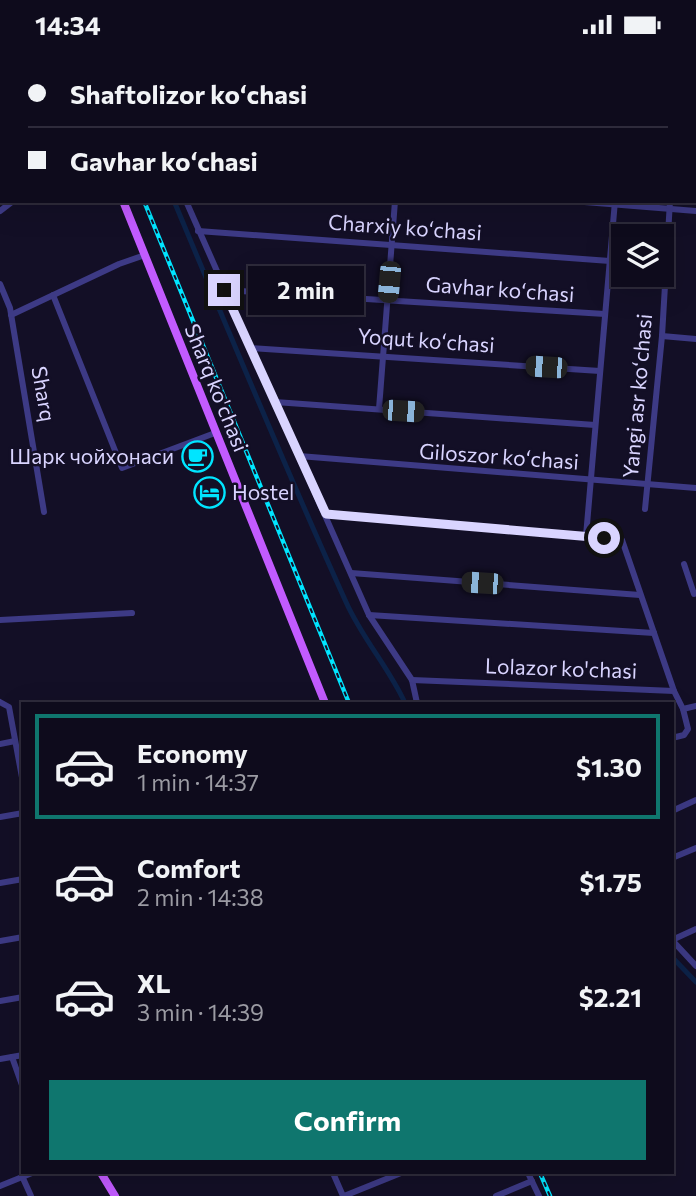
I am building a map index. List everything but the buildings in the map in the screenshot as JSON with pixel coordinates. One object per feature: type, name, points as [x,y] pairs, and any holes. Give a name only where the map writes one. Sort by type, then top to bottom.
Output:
[{"type":"main road","name":"Sharq ko'chasi","points":[[123,203],[325,702]]},
{"type":"main road","points":[[103,1174],[115,1196]]},
{"type":"street","points":[[187,203],[369,615],[412,680],[417,702]]},
{"type":"street","points":[[379,409],[395,203]]},
{"type":"street","points":[[586,536],[615,203],[670,205],[696,211]]},
{"type":"street","name":"Yangi asr koʻchasi","points":[[645,509],[662,337],[670,205]]},
{"type":"street","name":"Charxiy koʻchasi","points":[[198,232],[610,261]]},
{"type":"street","points":[[11,315],[145,255]]},
{"type":"street","name":"Sharq","points":[[0,284],[11,315],[44,512]]},
{"type":"street","name":"Gavhar koʻchasi","points":[[224,290],[605,314]]},
{"type":"street","points":[[53,295],[122,468],[215,433]]},
{"type":"street","points":[[662,337],[696,339]]},
{"type":"street","name":"Yoqut koʻchasi","points":[[250,348],[600,371]]},
{"type":"street","points":[[275,402],[595,425]]},
{"type":"street","name":"Giloszor koʻchasi","points":[[299,456],[696,488]]},
{"type":"street","points":[[326,514],[622,540],[674,691],[683,709],[688,729],[684,735],[674,738]]},
{"type":"street","points":[[684,564],[694,594],[696,593]]},
{"type":"street","points":[[351,573],[640,595]]},
{"type":"street","points":[[0,620],[132,613]]},
{"type":"street","points":[[369,615],[654,633]]},
{"type":"street","name":"Lolazor ko'chasi","points":[[412,680],[674,691]]},
{"type":"street","points":[[0,702],[9,707],[21,772]]},
{"type":"street","points":[[683,709],[696,706]]},
{"type":"street","points":[[0,744],[15,741]]},
{"type":"street","points":[[674,810],[696,800]]},
{"type":"street","points":[[0,817],[21,813]]},
{"type":"street","points":[[674,857],[696,848]]},
{"type":"street","points":[[0,883],[21,879]]},
{"type":"street","points":[[674,939],[696,929]]},
{"type":"street","points":[[0,941],[21,937]]},
{"type":"street","points":[[674,942],[696,966]]},
{"type":"street","points":[[0,1001],[21,997]]},
{"type":"street","points":[[0,1059],[21,1055]]},
{"type":"street","points":[[12,1057],[21,1082]]},
{"type":"street","points":[[0,1186],[30,1174]]},
{"type":"street","points":[[333,1174],[344,1196],[399,1174]]},
{"type":"street","points":[[528,1174],[539,1196]]},
{"type":"street","points":[[22,1177],[31,1196]]},
{"type":"street","points":[[496,1196],[532,1181]]},
{"type":"waterway","points":[[175,203],[346,602],[404,702]]},
{"type":"waterway","points":[[674,959],[696,982]]},
{"type":"railway","points":[[145,203],[349,702]]},
{"type":"railway","points":[[540,1174],[550,1196]]},
{"type":"place","name":"Шарк чойхонаси","points":[[197,457]]},
{"type":"place","name":"Hostel","points":[[209,493]]},
{"type":"route","points":[[224,290],[326,514],[604,538]]}]
